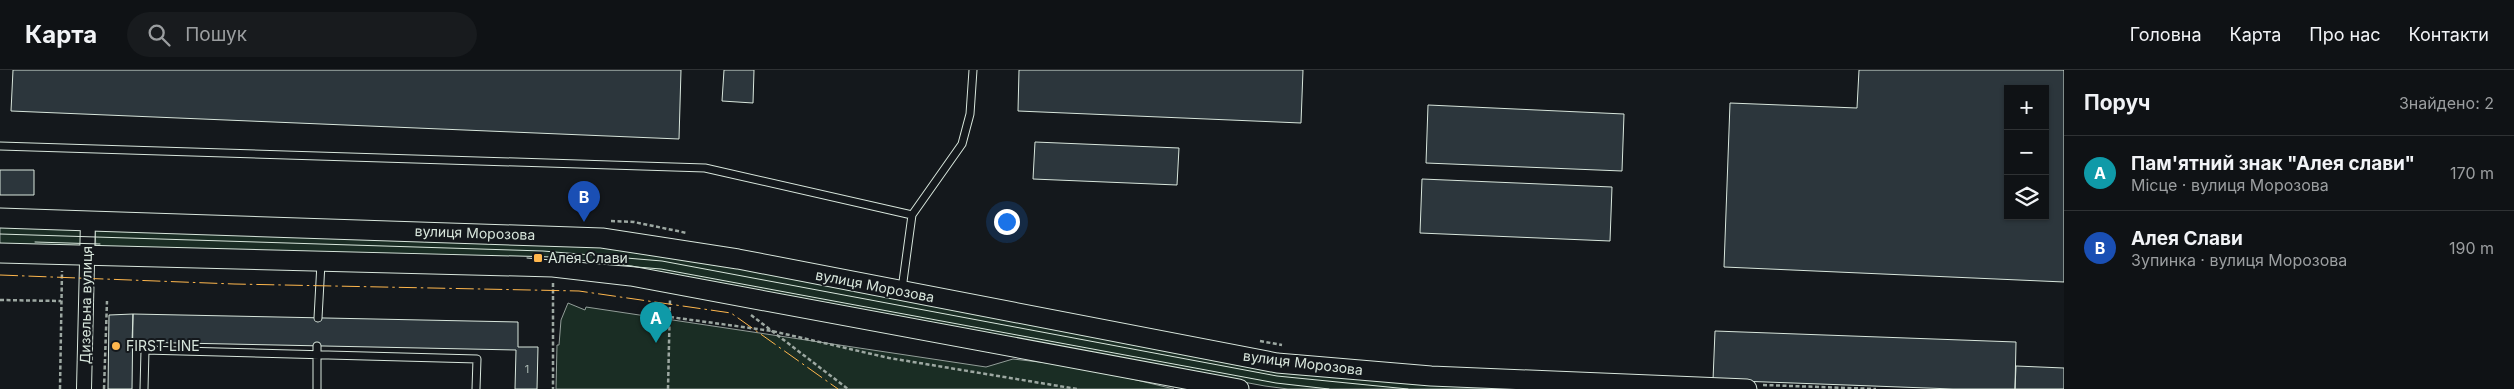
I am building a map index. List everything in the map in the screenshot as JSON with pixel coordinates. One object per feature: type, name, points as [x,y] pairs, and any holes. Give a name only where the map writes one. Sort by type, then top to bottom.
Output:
[{"type":"main road","name":"вулиця Морозова","points":[[0,218],[602,238],[661,245],[1277,363],[1431,376],[1747,389]]},
{"type":"main road","points":[[0,253],[553,267],[670,282],[1239,389]]},
{"type":"street","name":"Дизельна вулиця","points":[[84,389],[88,220]]},
{"type":"lane","points":[[902,292],[912,215],[962,144],[970,114],[973,70]]},
{"type":"lane","points":[[0,146],[706,168],[912,215]]},
{"type":"lane","points":[[318,318],[322,261]]},
{"type":"lane","points":[[317,346],[317,389]]},
{"type":"lane","points":[[144,389],[145,350],[477,359],[476,389]]},
{"type":"path","points":[[60,389],[63,255]]},
{"type":"path","points":[[553,267],[553,389]]},
{"type":"path","points":[[668,389],[670,282]]},
{"type":"path","points":[[0,300],[61,301]]},
{"type":"path","points":[[104,389],[107,301]]},
{"type":"path","points":[[749,314],[848,389]]},
{"type":"path","points":[[670,317],[772,331],[889,358],[1076,389]]},
{"type":"green space","points":[[0,226],[82,229],[82,249],[0,247]]},
{"type":"green space","points":[[95,228],[604,244],[661,252],[1268,368],[1568,389],[1288,389],[656,274],[96,250]]},
{"type":"green space","points":[[568,303],[585,310],[586,307],[986,367],[1013,359],[1082,367],[1174,389],[556,389],[557,345],[559,345],[561,320]]},
{"type":"building","points":[[13,70],[681,70],[679,139],[11,111]]},
{"type":"building","points":[[724,70],[754,70],[753,103],[722,101]]},
{"type":"building","points":[[1019,70],[1303,70],[1301,123],[1018,111]]},
{"type":"building","points":[[1859,70],[2064,70],[2064,282],[1724,267],[1730,103],[1857,108]]},
{"type":"building","points":[[1428,105],[1624,114],[1622,171],[1426,163]]},
{"type":"building","points":[[1035,142],[1179,148],[1177,185],[1033,179]]},
{"type":"building","points":[[0,170],[34,170],[34,195],[0,195]]},
{"type":"building","points":[[1422,179],[1612,187],[1610,241],[1420,233]]},
{"type":"building","points":[[133,314],[518,322],[518,347],[538,347],[537,389],[515,389],[516,350],[132,342]]},
{"type":"building","points":[[133,314],[132,389],[108,389],[109,315]]},
{"type":"building","points":[[1715,331],[2016,342],[2015,389],[1953,389],[1713,380]]},
{"type":"building","points":[[2016,366],[2064,368],[2064,389],[2015,389]]},
{"type":"tram line","points":[[0,234],[543,251],[662,261],[1277,376],[1408,389]]},
{"type":"tram line","points":[[35,242],[100,244]]},
{"type":"tram line","points":[[527,258],[661,269],[1276,383],[1329,389]]},
{"type":"power","points":[[0,275],[234,284],[579,291],[731,313],[838,389]]},
{"type":"place","name":"Aлея Слави","points":[[584,222]]},
{"type":"place","name":"Алея Слави","points":[[538,258]]},
{"type":"place","name":"Пам'ятний знак \"Алея слави\"","points":[[656,343]]},
{"type":"place","name":"FIRST LINE","points":[[116,346]]}]
